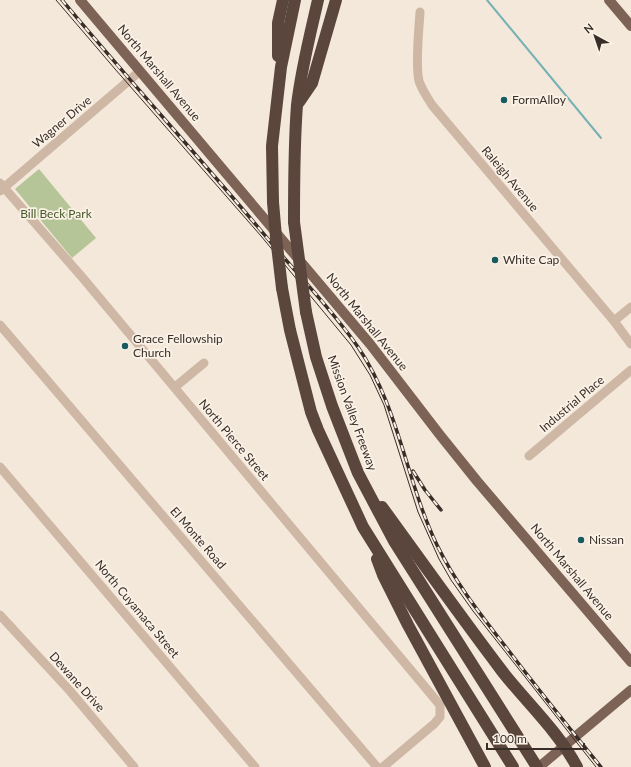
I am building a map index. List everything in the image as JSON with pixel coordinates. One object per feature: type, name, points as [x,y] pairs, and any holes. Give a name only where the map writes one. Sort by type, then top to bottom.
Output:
[{"type":"highway","points":[[276,106],[278,23],[283,0]]},
{"type":"highway","points":[[295,0],[281,67],[272,146],[273,202],[276,236],[282,288],[290,330],[311,412],[337,472],[363,527],[383,575],[485,767]]},
{"type":"highway","name":"Mission Valley Freeway","points":[[318,0],[304,60],[298,105],[294,162],[294,222],[306,312],[320,371],[358,473],[394,541],[538,767]]},
{"type":"highway","points":[[298,105],[312,83],[336,0]]},
{"type":"highway","points":[[358,473],[463,620],[506,676],[555,733],[577,767]]},
{"type":"highway","points":[[363,527],[513,767]]},
{"type":"main road","name":"North Marshall Avenue","points":[[80,0],[370,344],[472,475],[631,662]]},
{"type":"main road","points":[[609,0],[631,26]]},
{"type":"main road","points":[[538,767],[631,690]]},
{"type":"street","name":"Raleigh Avenue","points":[[420,12],[418,64],[419,80],[424,93],[438,112],[614,321],[631,344]]},
{"type":"street","name":"Wagner Drive","points":[[1,187],[140,71]]},
{"type":"street","name":"North Pierce Street","points":[[1,187],[82,277],[440,705],[440,717],[434,724],[383,767]]},
{"type":"street","points":[[614,321],[631,307]]},
{"type":"street","name":"El Monte Road","points":[[0,325],[377,767]]},
{"type":"street","points":[[175,388],[204,364]]},
{"type":"street","name":"Industrial Place","points":[[529,456],[631,370]]},
{"type":"street","name":"North Cuyamaca Street","points":[[0,467],[255,767]]},
{"type":"street","name":"Dewane Drive","points":[[0,615],[70,691],[134,767]]},
{"type":"green space","name":"Bill Beck Park","points":[[39,169],[96,238],[72,258],[15,189]]},
{"type":"waterway","points":[[487,0],[601,138]]},
{"type":"tram line","points":[[56,0],[261,236],[351,345],[370,375],[384,405],[418,512],[439,559],[451,580],[473,611],[596,767]]},
{"type":"railway","points":[[62,0],[328,308],[358,347],[372,370],[383,394],[393,419],[426,521],[453,575],[482,616],[601,767]]},
{"type":"railway","points":[[413,471],[425,490],[441,510]]},
{"type":"place","name":"FormAlloy","points":[[504,100]]},
{"type":"place","name":"White Cap","points":[[495,260]]},
{"type":"place","name":"Grace Fellowship Church","points":[[125,346]]},
{"type":"place","name":"Nissan","points":[[581,540]]}]
